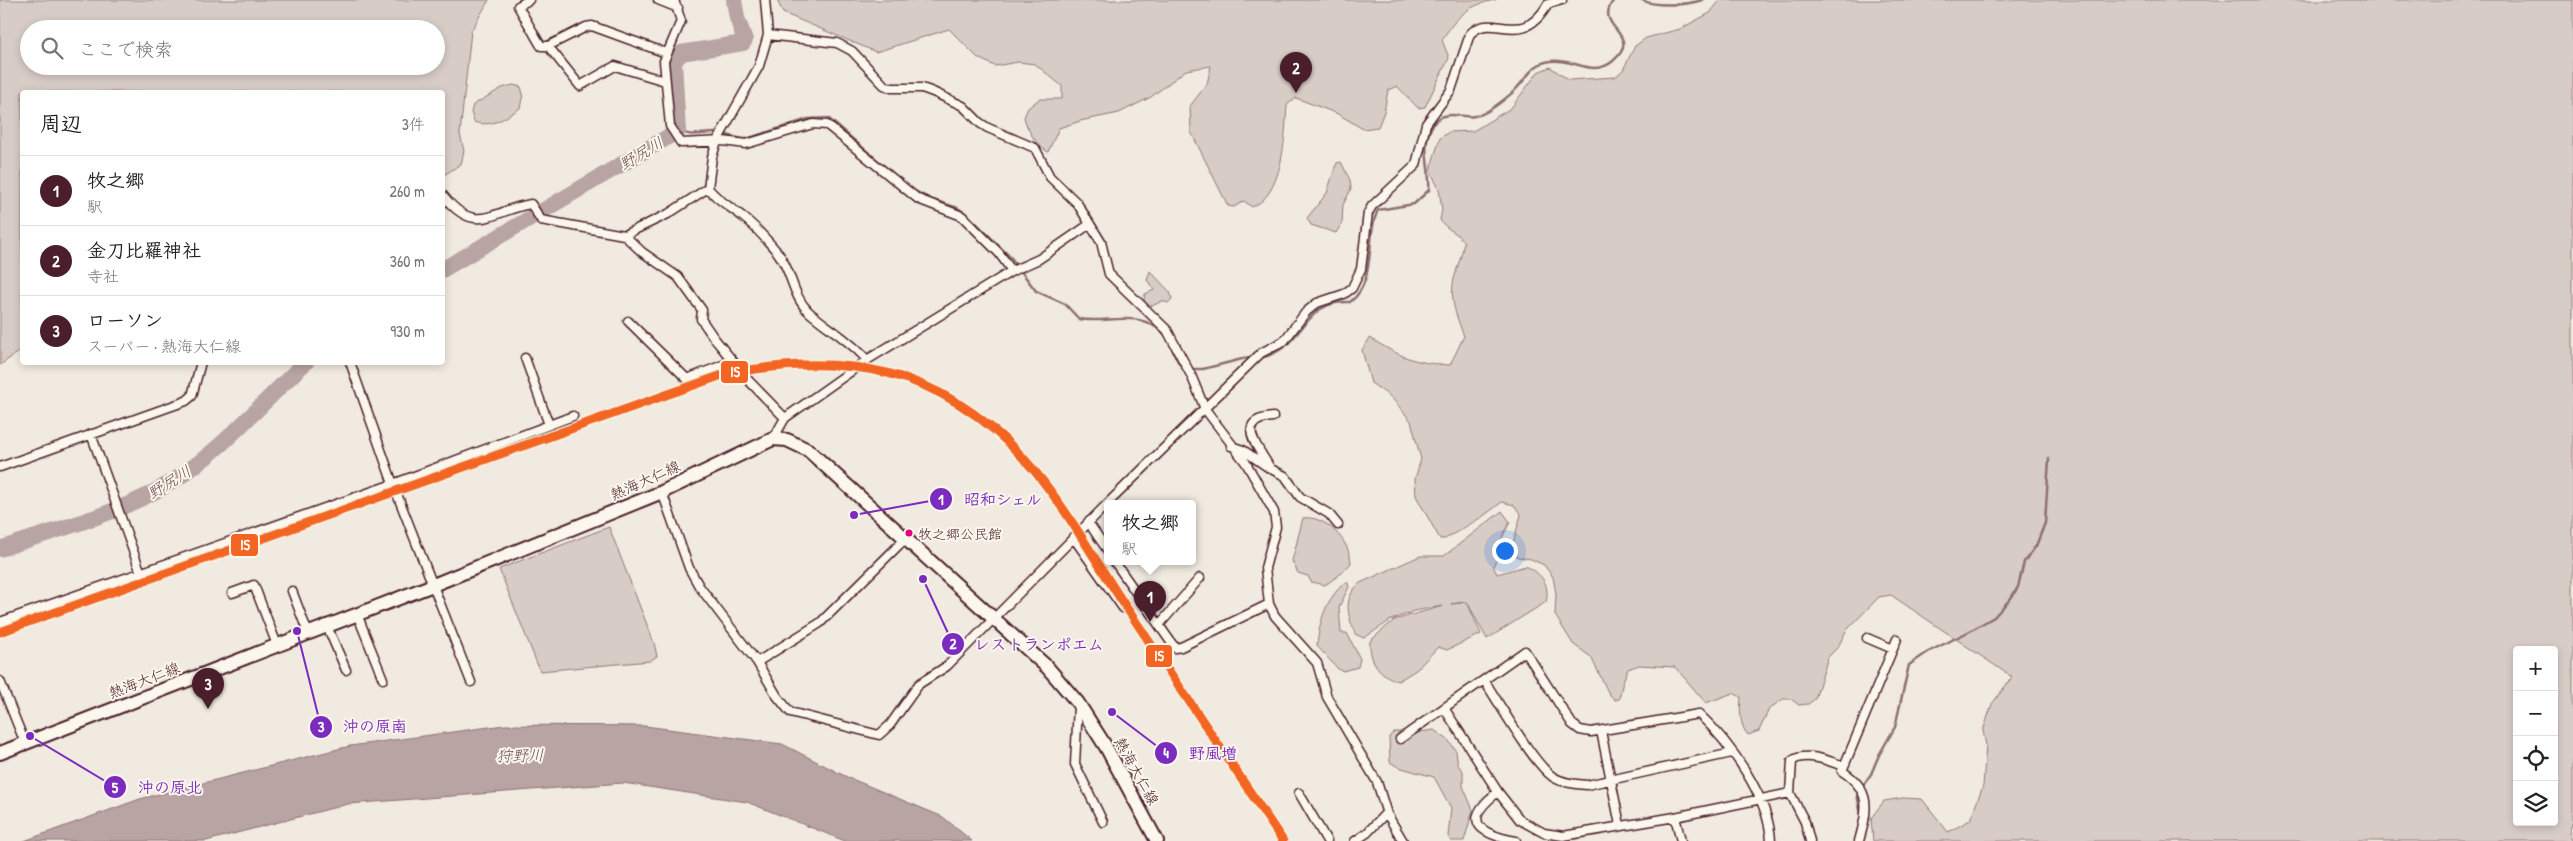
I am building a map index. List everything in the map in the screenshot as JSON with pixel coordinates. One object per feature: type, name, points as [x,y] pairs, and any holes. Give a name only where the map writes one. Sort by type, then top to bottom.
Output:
[{"type":"main road","name":"熱海大仁線","points":[[0,753],[433,585],[662,492],[773,440],[787,440],[808,450],[1047,667],[1078,703],[1106,747],[1157,841]]},
{"type":"street","points":[[529,0],[518,6],[538,43],[548,46],[580,86],[615,66],[665,81]]},
{"type":"street","points":[[658,0],[678,8]]},
{"type":"street","points":[[674,0],[681,21],[666,53],[665,81],[670,129],[681,143],[718,140],[746,144],[813,124],[827,125],[918,199],[962,216],[1016,269]]},
{"type":"street","points":[[765,0],[768,35],[759,66],[718,140],[712,157],[708,188],[717,199],[744,218],[778,252],[787,268],[797,296],[809,311],[843,336],[867,360]]},
{"type":"street","points":[[1111,500],[1261,353],[1288,337],[1306,312],[1317,303],[1344,294],[1352,288],[1361,269],[1368,213],[1372,206],[1411,172],[1416,165],[1426,124],[1451,90],[1470,34],[1477,28],[1526,26],[1540,18],[1548,4],[1562,0]]},
{"type":"street","points":[[548,46],[586,27],[592,26],[666,53]]},
{"type":"street","points":[[768,35],[837,43],[852,51],[884,85],[891,88],[922,88],[933,92],[963,106],[980,123],[988,128],[1035,148],[1050,176],[1077,203],[1101,242],[1109,274],[1167,330],[1205,409],[1231,446],[1246,462],[1276,518],[1276,527],[1264,568],[1268,604],[1275,616],[1317,662],[1327,697],[1377,782],[1386,812],[1403,841]]},
{"type":"street","points":[[624,235],[668,214],[708,188]]},
{"type":"street","points":[[445,197],[457,209],[472,217],[486,218],[499,216],[521,206],[531,204],[541,220],[624,235],[642,252],[678,277],[702,310],[702,319],[705,325],[733,361],[785,418]]},
{"type":"street","points":[[773,440],[785,418],[867,360],[1016,269],[1039,259],[1090,224]]},
{"type":"street","points":[[628,321],[687,379],[733,361]]},
{"type":"street","points":[[525,358],[549,425]]},
{"type":"street","points":[[0,467],[190,399],[200,365]]},
{"type":"street","points":[[351,365],[392,484],[471,682]]},
{"type":"street","points":[[0,622],[392,484],[573,416]]},
{"type":"street","points":[[1271,469],[1254,441],[1251,432],[1254,424],[1258,421],[1273,417]]},
{"type":"street","points":[[91,434],[140,572]]},
{"type":"street","points":[[1231,446],[1243,450],[1285,476],[1300,497],[1329,514],[1338,525]]},
{"type":"street","points":[[662,492],[689,568],[699,586],[757,662],[777,696],[790,712],[879,735],[890,725],[919,684],[948,666],[1104,507]]},
{"type":"street","points":[[1088,522],[1104,545]]},
{"type":"street","points":[[1073,537],[1123,608]]},
{"type":"street","points":[[757,662],[820,623],[907,538]]},
{"type":"street","points":[[1117,565],[1172,645],[1181,647],[1268,604]]},
{"type":"street","points":[[1159,625],[1200,578]]},
{"type":"street","points":[[232,593],[254,586],[277,646]]},
{"type":"street","points":[[292,591],[308,633]]},
{"type":"street","points":[[357,614],[383,679]]},
{"type":"street","points":[[327,626],[346,670]]},
{"type":"street","points":[[1867,638],[1893,649]]},
{"type":"street","points":[[1859,841],[1866,801],[1860,787],[1842,771],[1897,639]]},
{"type":"street","points":[[1400,738],[1525,651],[1572,724],[1580,730],[1601,731],[1699,714],[1752,779],[1760,798],[1771,841]]},
{"type":"street","points":[[1484,680],[1538,761],[1553,777],[1576,784],[1611,780],[1732,753]]},
{"type":"street","points":[[0,681],[25,743]]},
{"type":"street","points":[[1078,703],[1075,764],[1103,822]]},
{"type":"street","points":[[1444,708],[1498,792],[1520,820],[1544,834],[1563,836],[1675,817],[1790,793]]},
{"type":"street","points":[[1601,731],[1620,825]]},
{"type":"street","points":[[1810,841],[1805,822],[1790,793],[1792,765],[1795,758],[1824,759],[1844,766]]},
{"type":"street","points":[[1498,792],[1483,804],[1478,818],[1479,823],[1482,831],[1488,834],[1516,841]]},
{"type":"street","points":[[1299,793],[1327,841]]},
{"type":"street","points":[[1355,841],[1367,833],[1386,812]]},
{"type":"street","points":[[1675,817],[1681,841]]},
{"type":"shaded area","points":[[0,0],[489,0],[471,31],[460,134],[464,151],[461,164],[445,174],[445,90],[20,90],[20,351],[0,365]]},
{"type":"shaded area","points":[[777,0],[1496,0],[1471,8],[1458,18],[1447,32],[1442,40],[1449,58],[1425,107],[1418,108],[1397,86],[1388,90],[1384,112],[1378,127],[1363,129],[1338,114],[1296,98],[1287,105],[1281,162],[1271,190],[1263,200],[1252,207],[1244,201],[1234,207],[1228,206],[1191,132],[1190,106],[1207,84],[1211,66],[1186,70],[1151,97],[1119,113],[1080,121],[1059,128],[1048,152],[1033,137],[1024,117],[1028,108],[1039,99],[1062,99],[1062,86],[1035,64],[1018,62],[995,66],[978,58],[949,29],[876,52],[783,13]]},
{"type":"shaded area","points":[[1720,0],[2573,0],[2573,821],[2569,832],[2573,841],[1873,841],[1871,818],[1884,801],[1903,798],[1922,799],[1948,832],[1970,820],[1983,786],[1986,745],[1983,731],[1992,704],[2012,677],[1891,595],[1879,597],[1846,631],[1838,647],[1828,657],[1815,699],[1808,704],[1799,705],[1791,699],[1783,699],[1769,709],[1759,731],[1748,735],[1745,731],[1740,712],[1741,697],[1733,693],[1706,703],[1675,667],[1639,665],[1628,669],[1619,699],[1615,700],[1609,694],[1591,657],[1573,644],[1555,615],[1556,594],[1553,577],[1544,565],[1531,559],[1517,557],[1512,546],[1521,515],[1514,505],[1502,502],[1482,517],[1445,539],[1440,539],[1416,496],[1415,479],[1421,459],[1411,421],[1391,397],[1371,383],[1362,350],[1370,338],[1408,358],[1426,363],[1450,365],[1464,336],[1452,294],[1464,242],[1440,220],[1442,210],[1439,189],[1430,170],[1440,138],[1449,132],[1473,131],[1511,108],[1538,72],[1550,67],[1569,80],[1615,77],[1623,70],[1635,46],[1646,38],[1680,29],[1710,13]]},
{"type":"shaded area","points":[[513,85],[521,87],[523,94],[520,108],[493,123],[481,124],[474,122],[471,112],[473,105],[502,88]]},
{"type":"shaded area","points":[[1341,162],[1350,180],[1351,189],[1343,205],[1342,223],[1336,233],[1311,225],[1307,218],[1327,193],[1335,167],[1337,163]]},
{"type":"shaded area","points":[[1150,271],[1170,292],[1172,299],[1168,303],[1162,301],[1152,306],[1146,305],[1145,294],[1154,290],[1147,280]]},
{"type":"shaded area","points":[[1502,511],[1510,522],[1499,544],[1498,557],[1493,566],[1497,574],[1526,566],[1532,569],[1546,585],[1546,602],[1487,639],[1467,602],[1481,634],[1447,650],[1438,647],[1416,670],[1398,681],[1385,675],[1376,666],[1371,655],[1370,641],[1394,620],[1443,606],[1414,611],[1391,620],[1364,638],[1355,634],[1348,607],[1354,589],[1360,583],[1420,556],[1444,556]]},
{"type":"shaded area","points":[[1303,518],[1312,518],[1328,525],[1341,538],[1350,555],[1351,563],[1325,585],[1311,582],[1308,576],[1298,573],[1292,561]]},
{"type":"shaded area","points":[[609,527],[654,643],[657,656],[650,661],[540,671],[499,569]]},
{"type":"shaded area","points":[[1345,583],[1348,583],[1349,587],[1339,607],[1341,633],[1347,633],[1360,659],[1358,667],[1343,671],[1338,669],[1317,646],[1322,619],[1328,603]]},
{"type":"shaded area","points":[[1434,730],[1448,740],[1456,751],[1458,765],[1463,771],[1463,786],[1473,810],[1464,841],[1451,841],[1448,836],[1451,808],[1434,777],[1398,767],[1390,762],[1389,737],[1394,732],[1403,732],[1411,736]]},
{"type":"water","name":"狩野川","points":[[504,725],[645,726],[782,744],[847,777],[943,817],[972,841],[845,841],[747,802],[623,783],[348,804],[206,841],[24,841],[140,799],[350,746]]},
{"type":"waterway","name":"野尻川","points":[[445,268],[678,131],[674,62],[681,53],[743,43],[745,40],[737,18],[734,0]]},
{"type":"waterway","points":[[1259,358],[1274,353],[1286,345],[1312,316],[1322,308],[1334,303],[1350,302],[1358,293],[1364,283],[1367,271],[1374,221],[1378,210],[1414,204],[1429,190],[1427,139],[1434,123],[1439,118],[1452,115],[1478,116],[1484,113],[1517,88],[1535,67],[1545,62],[1568,62],[1598,68],[1606,66],[1613,61],[1621,52],[1623,44],[1609,17],[1609,9],[1614,0]]},
{"type":"waterway","points":[[1642,0],[1654,4],[1688,3],[1702,0]]},
{"type":"waterway","points":[[678,131],[693,134],[718,133],[746,139],[808,119],[828,118],[905,184]]},
{"type":"waterway","points":[[911,189],[933,200],[958,208],[971,218],[1012,259],[1036,291],[1065,304],[1079,319],[1135,319],[1146,322],[1156,327],[1165,335],[1178,362],[1184,369],[1203,369],[1254,356]]},
{"type":"waterway","name":"野尻川","points":[[0,549],[110,512],[153,493],[173,481],[209,455],[303,365]]},
{"type":"waterway","points":[[1857,834],[1861,815],[1857,794],[1871,774],[1879,755],[1895,727],[1909,665],[1928,652],[1994,617],[2018,587],[2024,562],[2036,546],[2045,523],[2049,459]]},
{"type":"transit line","name":"IS","points":[[0,632],[725,374],[769,367],[850,366],[888,373],[924,385],[959,404],[993,428],[1025,460],[1066,513],[1126,607],[1283,841]]},
{"type":"place","name":"金刀比羅神社","points":[[1296,93]]},
{"type":"place","name":"昭和シェル","points":[[854,515]]},
{"type":"place","name":"牧之郷公民館","points":[[909,533]]},
{"type":"place","name":"レストランポエム","points":[[923,579]]},
{"type":"place","name":"牧之郷","points":[[1150,622]]},
{"type":"place","name":"沖の原南","points":[[297,631]]},
{"type":"place","name":"ローソン","points":[[208,709]]},
{"type":"place","name":"野風増","points":[[1112,712]]},
{"type":"place","name":"沖の原北","points":[[30,736]]}]
